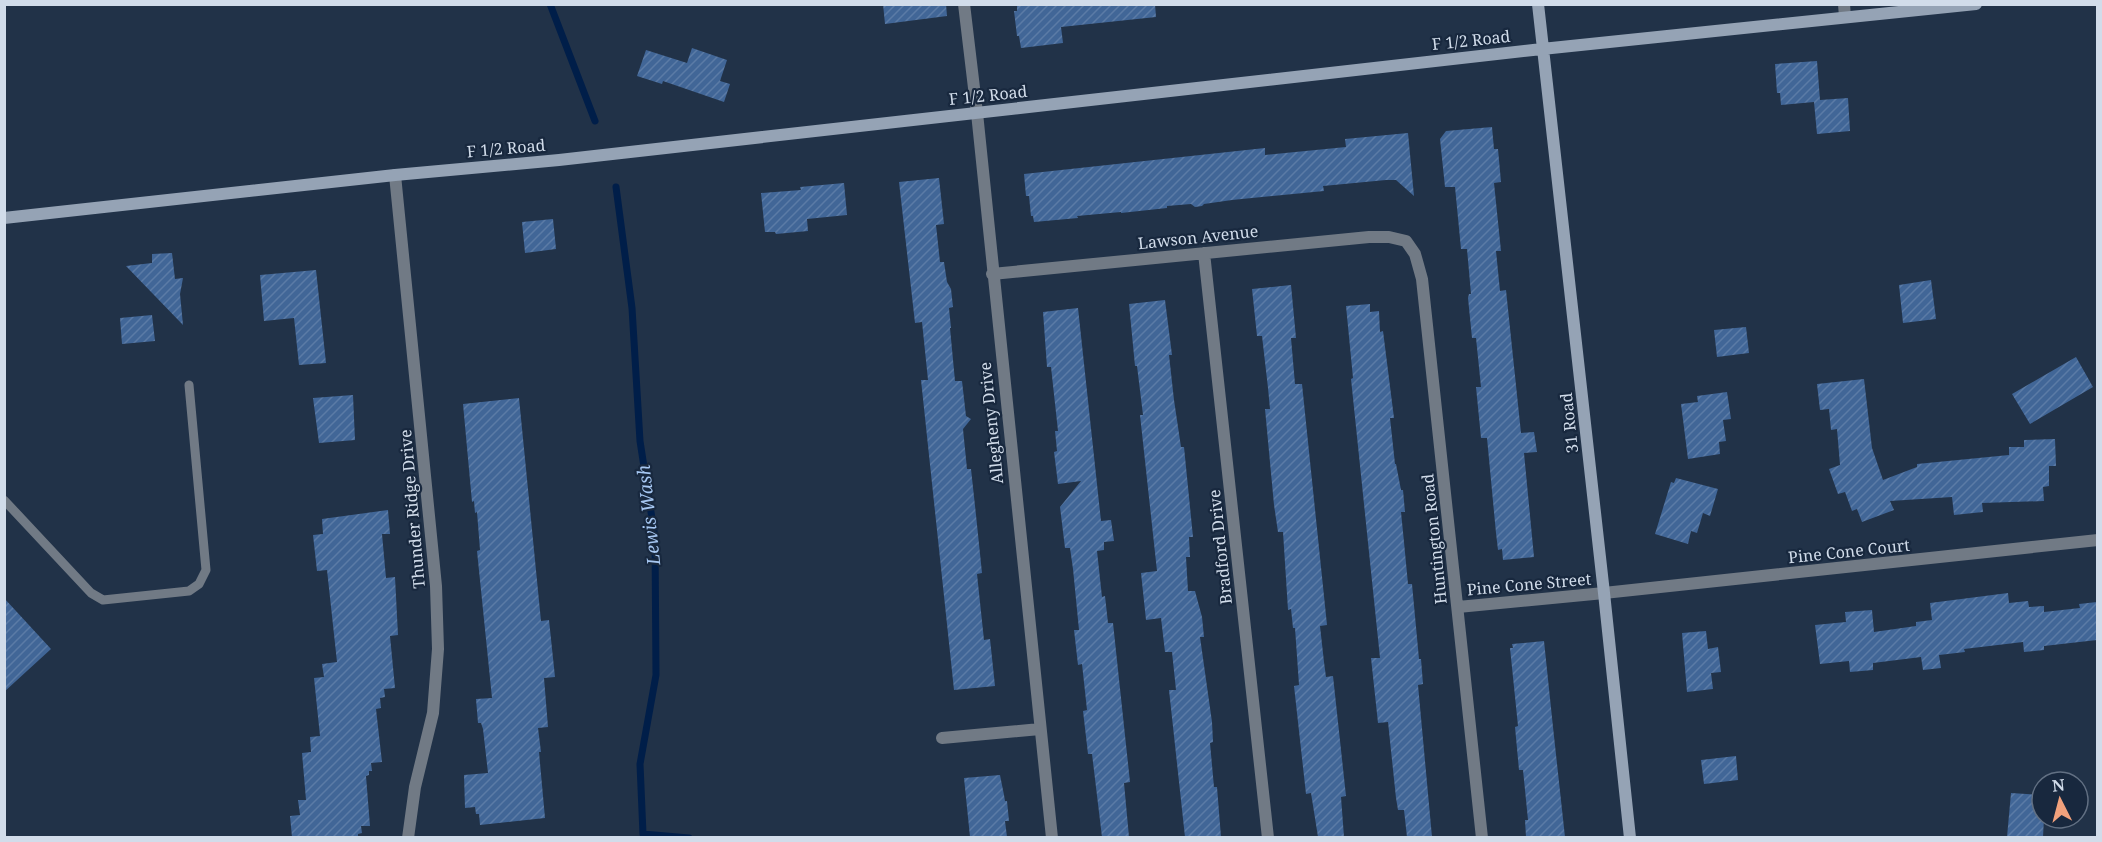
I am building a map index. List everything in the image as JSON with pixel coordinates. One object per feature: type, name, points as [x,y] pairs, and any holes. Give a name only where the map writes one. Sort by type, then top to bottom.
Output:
[{"type":"street","name":"Allegheny Drive","points":[[964,4],[1052,837]]},
{"type":"street","name":"31 Road","points":[[1538,4],[1630,837]]},
{"type":"street","name":"F 1/2 Road","points":[[4,218],[395,175],[559,160],[977,113],[1542,49],[1844,11],[1976,4]]},
{"type":"street","name":"Thunder Ridge Drive","points":[[395,175],[436,586],[438,649],[433,713],[415,787],[408,837]]},
{"type":"street","name":"Lawson Avenue","points":[[992,274],[1369,237],[1389,237],[1406,241]]},
{"type":"street","name":"Huntington Road","points":[[1406,241],[1415,254],[1422,279],[1482,837]]},
{"type":"street","name":"Bradford Drive","points":[[1204,253],[1268,837]]},
{"type":"street","name":"Pine Cone Court","points":[[1604,593],[2097,540]]},
{"type":"street","name":"Pine Cone Street","points":[[1458,607],[1604,593]]},
{"type":"street","points":[[942,738],[1040,729]]},
{"type":"lane","points":[[4,501],[91,593],[103,600],[189,591],[200,584],[206,570],[189,385]]},
{"type":"building","points":[[883,4],[946,4],[947,16],[885,24]]},
{"type":"building","points":[[1017,4],[1155,4],[1156,17],[1061,27],[1063,43],[1021,48],[1014,11],[1017,11]]},
{"type":"building","points":[[692,48],[727,60],[720,81],[730,84],[724,102],[663,81],[662,84],[637,76],[646,50],[687,63]]},
{"type":"building","points":[[1817,61],[1820,100],[1848,98],[1850,131],[1817,134],[1814,102],[1781,105],[1780,93],[1777,93],[1775,64]]},
{"type":"building","points":[[1492,127],[1494,149],[1498,149],[1501,182],[1494,183],[1501,251],[1496,251],[1500,291],[1506,290],[1521,433],[1534,432],[1537,452],[1524,453],[1534,557],[1503,560],[1502,549],[1498,550],[1487,438],[1481,438],[1476,387],[1481,387],[1476,338],[1472,338],[1467,249],[1461,249],[1455,187],[1445,187],[1440,139],[1446,131]]},
{"type":"building","points":[[1408,133],[1414,196],[1396,180],[1386,180],[1323,186],[1324,191],[1232,200],[1195,207],[1191,204],[1167,206],[1167,208],[1034,222],[1031,216],[1029,196],[1026,196],[1024,174],[1265,148],[1265,155],[1346,147],[1345,139]]},
{"type":"building","points":[[939,178],[944,224],[936,225],[940,262],[944,262],[947,282],[951,289],[953,307],[949,308],[955,381],[962,381],[966,416],[971,419],[963,429],[967,469],[971,469],[982,573],[977,574],[984,640],[990,639],[995,686],[954,690],[921,380],[928,380],[922,322],[915,323],[899,182]]},
{"type":"building","points":[[844,183],[847,215],[807,219],[808,231],[776,234],[765,232],[761,193],[801,190],[800,187]]},
{"type":"building","points":[[553,219],[556,249],[525,253],[522,222]]},
{"type":"building","points":[[172,253],[175,279],[183,278],[180,294],[183,325],[126,266],[152,263],[152,254]]},
{"type":"building","points":[[316,270],[326,363],[299,365],[294,318],[264,321],[260,275]]},
{"type":"building","points":[[1931,280],[1936,319],[1903,323],[1899,285]]},
{"type":"building","points":[[1291,285],[1296,338],[1291,338],[1295,384],[1302,384],[1327,625],[1320,626],[1326,677],[1333,676],[1346,796],[1341,797],[1344,837],[1318,837],[1311,793],[1306,794],[1294,686],[1299,685],[1295,628],[1293,628],[1291,609],[1288,610],[1283,532],[1278,532],[1274,505],[1265,409],[1270,409],[1268,388],[1262,336],[1257,336],[1252,289]]},
{"type":"building","points":[[1165,300],[1172,355],[1169,355],[1174,400],[1181,447],[1184,447],[1193,537],[1189,537],[1190,557],[1186,557],[1188,591],[1195,591],[1202,617],[1204,637],[1200,637],[1212,722],[1213,742],[1210,743],[1214,787],[1217,787],[1221,837],[1185,837],[1169,690],[1176,690],[1172,652],[1165,652],[1161,618],[1146,620],[1141,573],[1157,571],[1140,415],[1143,415],[1137,366],[1135,366],[1129,304]]},
{"type":"building","points":[[1370,304],[1370,312],[1379,311],[1380,332],[1383,331],[1394,418],[1390,418],[1395,464],[1401,490],[1403,490],[1405,512],[1401,512],[1408,584],[1412,584],[1419,659],[1421,659],[1423,684],[1418,685],[1432,837],[1407,837],[1404,810],[1398,810],[1396,798],[1388,722],[1378,723],[1371,658],[1380,658],[1351,379],[1353,378],[1346,306]]},
{"type":"building","points":[[1078,308],[1101,521],[1111,520],[1114,541],[1104,542],[1104,550],[1097,551],[1102,597],[1105,596],[1108,623],[1113,623],[1130,782],[1124,783],[1129,837],[1102,837],[1092,754],[1088,754],[1083,711],[1087,710],[1082,664],[1078,665],[1074,630],[1079,630],[1073,569],[1070,548],[1065,548],[1060,507],[1081,481],[1058,484],[1054,452],[1057,451],[1055,431],[1058,431],[1051,367],[1047,367],[1043,312]]},
{"type":"building","points":[[152,315],[155,341],[122,344],[120,318]]},
{"type":"building","points":[[1746,327],[1749,353],[1717,357],[1714,330]]},
{"type":"building","points":[[2076,357],[2093,387],[2030,424],[2012,394]]},
{"type":"building","points":[[1864,379],[1872,448],[1883,480],[1917,467],[1917,464],[2009,455],[2009,447],[2024,447],[2024,440],[2055,439],[2056,466],[2049,466],[2049,486],[2043,487],[2044,501],[1982,503],[1983,512],[1954,515],[1952,497],[1890,501],[1894,510],[1862,522],[1857,509],[1852,511],[1845,492],[1838,494],[1829,469],[1840,465],[1837,429],[1831,430],[1829,409],[1820,410],[1817,384]]},
{"type":"building","points":[[1727,392],[1731,419],[1723,420],[1726,441],[1719,442],[1720,454],[1688,459],[1681,404],[1698,402],[1697,396]]},
{"type":"building","points":[[353,395],[355,440],[319,443],[313,398]]},
{"type":"building","points":[[519,398],[541,621],[549,620],[555,677],[544,678],[548,727],[538,728],[545,818],[480,825],[479,814],[476,814],[475,807],[465,808],[464,775],[488,773],[483,729],[481,723],[478,723],[476,699],[492,698],[477,551],[480,550],[477,512],[475,513],[474,501],[472,502],[463,404]]},
{"type":"building","points":[[1676,478],[1718,489],[1710,516],[1703,513],[1697,533],[1691,531],[1688,544],[1655,534],[1671,482],[1674,483]]},
{"type":"building","points":[[388,510],[390,534],[382,534],[386,578],[395,577],[398,635],[390,636],[395,688],[384,689],[385,697],[380,698],[381,708],[376,709],[382,762],[371,763],[372,771],[369,771],[369,775],[366,776],[370,826],[361,826],[362,833],[358,834],[358,837],[292,837],[290,816],[300,815],[298,800],[306,800],[302,753],[311,752],[310,737],[320,736],[314,678],[324,677],[322,664],[337,662],[327,570],[317,571],[313,535],[323,534],[322,519]]},
{"type":"building","points":[[2008,593],[2009,603],[2028,601],[2029,607],[2044,606],[2044,612],[2080,608],[2079,604],[2097,602],[2097,640],[2044,646],[2044,650],[2024,652],[2023,642],[1964,649],[1965,652],[1939,655],[1941,668],[1923,670],[1921,657],[1873,663],[1873,670],[1850,672],[1849,661],[1820,664],[1815,625],[1846,622],[1845,612],[1872,610],[1874,632],[1916,626],[1916,622],[1932,620],[1930,603]]},
{"type":"building","points":[[4,598],[51,649],[4,692]]},
{"type":"building","points":[[1706,631],[1708,649],[1718,647],[1721,672],[1711,673],[1713,689],[1687,692],[1682,633]]},
{"type":"building","points":[[1544,641],[1565,837],[1526,837],[1525,820],[1528,820],[1523,770],[1519,770],[1515,727],[1518,726],[1510,648],[1513,648],[1512,644]]},
{"type":"building","points":[[1736,756],[1738,780],[1704,784],[1701,760]]},
{"type":"building","points":[[1000,775],[1005,801],[1007,801],[1009,821],[1005,821],[1007,837],[970,837],[964,778]]},
{"type":"building","points":[[2011,793],[2030,794],[2030,830],[2043,830],[2043,837],[2007,837]]},
{"type":"waterway","name":"Lewis Wash","points":[[550,4],[595,121]]},
{"type":"waterway","name":"Lewis Wash","points":[[616,187],[632,308],[640,441],[655,538],[656,675],[640,764],[643,834],[689,838]]}]
